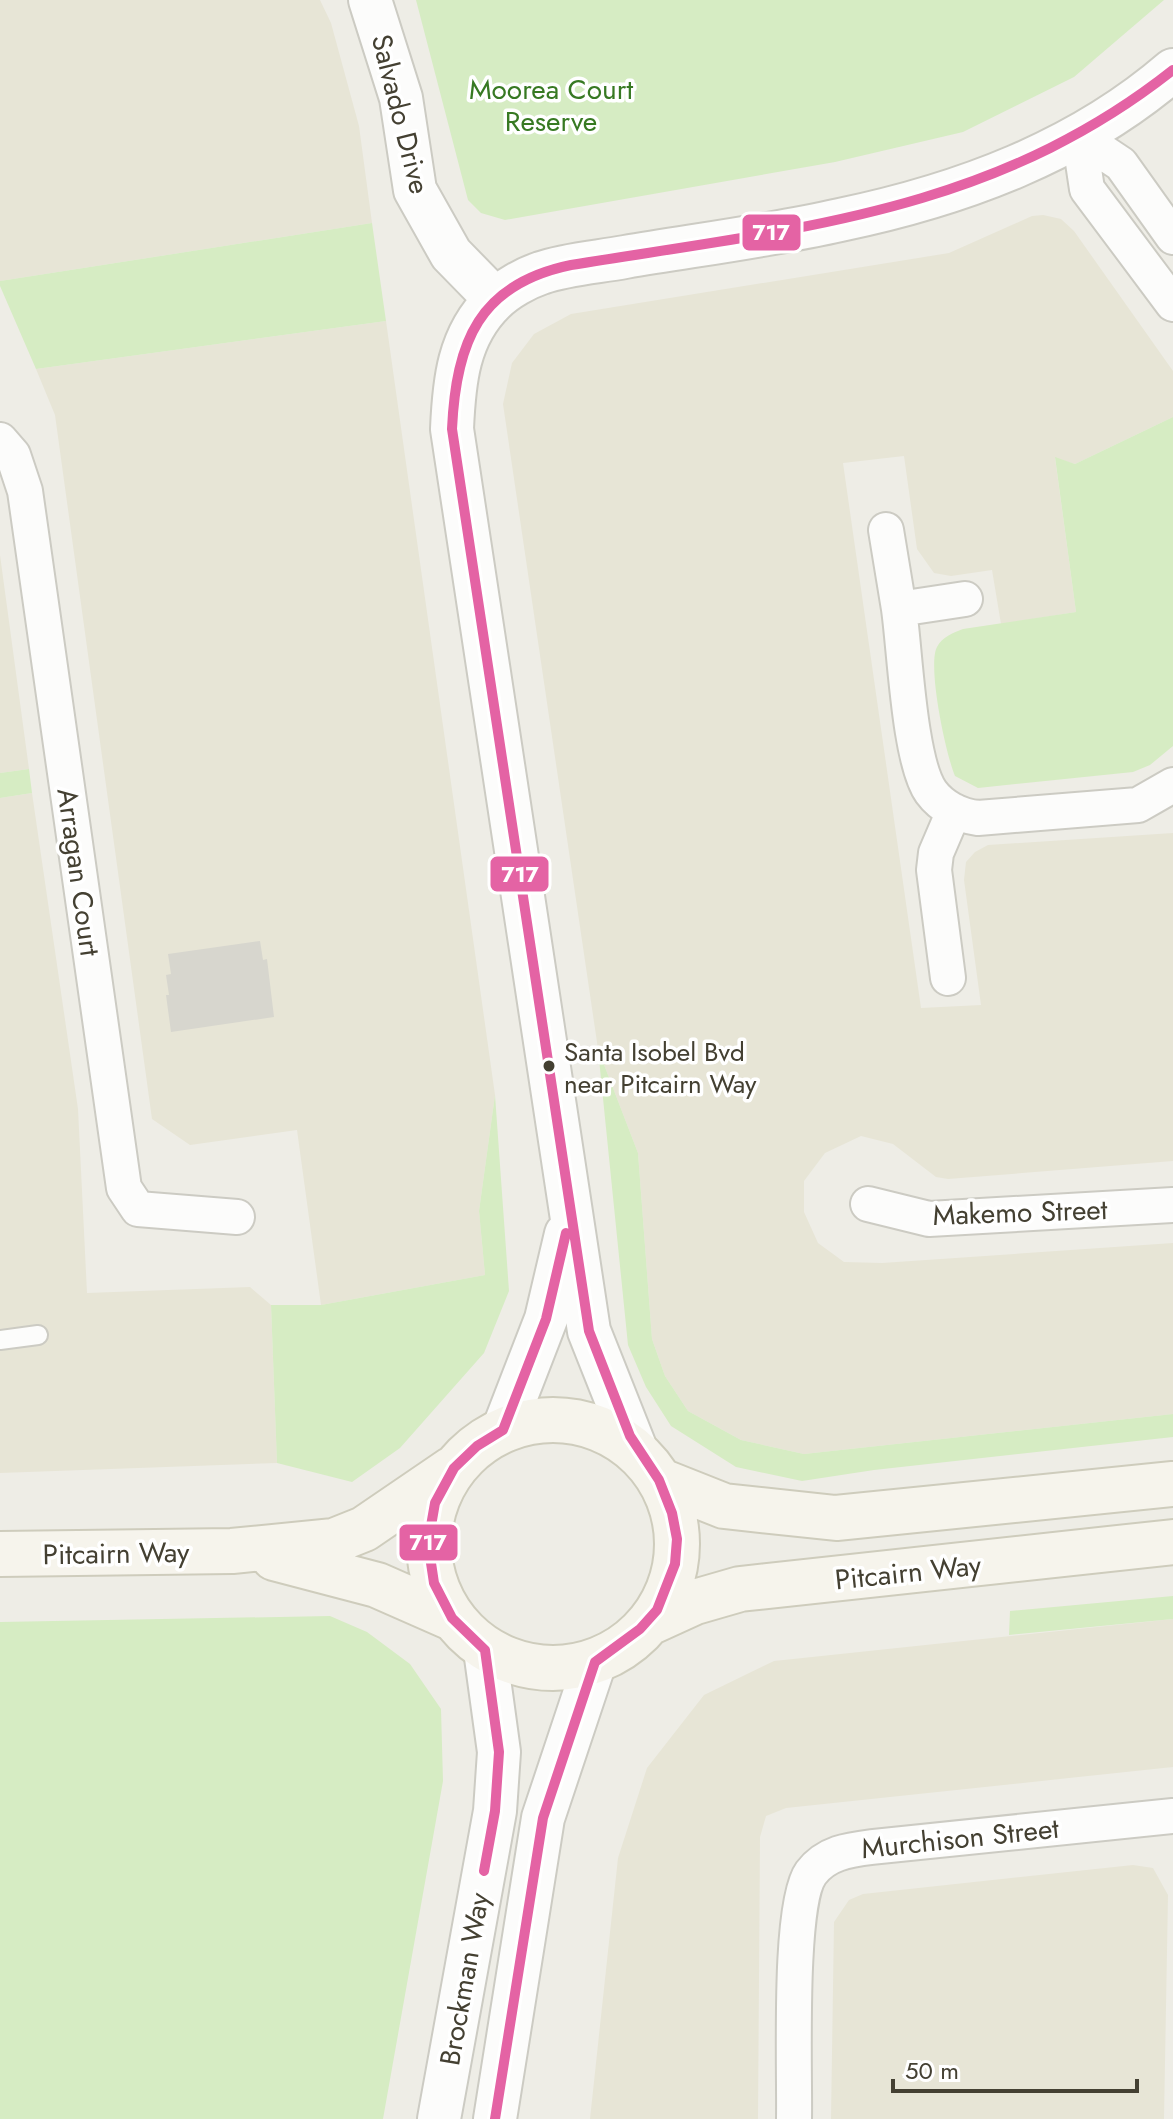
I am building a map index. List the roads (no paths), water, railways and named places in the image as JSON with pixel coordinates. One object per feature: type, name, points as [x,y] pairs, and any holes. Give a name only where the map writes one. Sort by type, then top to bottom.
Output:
[{"type":"main road","points":[[649,1466],[675,1516],[678,1554],[669,1591],[649,1623],[625,1646],[595,1662],[557,1669],[519,1665],[485,1650],[452,1618],[434,1583],[428,1543],[435,1503],[454,1468],[477,1446],[503,1430],[538,1421],[574,1421],[608,1432],[649,1466],[724,1506],[836,1518],[1173,1484]]},
{"type":"main road","name":"Pitcairn Way","points":[[0,1554],[80,1556],[232,1551],[334,1541],[364,1529],[454,1468]]},
{"type":"main road","name":"Pitcairn Way","points":[[649,1623],[695,1602],[740,1589],[1173,1542]]},
{"type":"main road","name":"Pitcairn Way","points":[[232,1551],[293,1562],[359,1580],[452,1618]]},
{"type":"street","name":"Salvado Drive","points":[[370,0],[401,98],[415,190],[451,254],[495,299]]},
{"type":"street","points":[[649,1466],[589,1331],[452,429],[457,367],[474,325],[495,299],[542,272],[838,221],[931,199],[994,178],[1079,136],[1149,91],[1173,70]]},
{"type":"street","points":[[1079,136],[1121,164],[1173,237]]},
{"type":"street","points":[[1079,136],[1087,189],[1173,304]]},
{"type":"street","name":"Arragan Court","points":[[0,440],[13,455],[25,491],[124,1188],[138,1209],[237,1217]]},
{"type":"street","points":[[886,530],[920,768],[931,793],[954,811],[978,818],[1138,805],[1173,785]]},
{"type":"street","points":[[899,609],[965,599]]},
{"type":"street","points":[[948,978],[934,870],[936,853],[954,811]]},
{"type":"street","name":"Makemo Street","points":[[868,1204],[929,1219],[1173,1205]]},
{"type":"street","points":[[503,1430],[546,1319],[571,1214]]},
{"type":"street","name":"Brockman Way","points":[[439,2119],[495,1811],[499,1752],[485,1650]]},
{"type":"street","name":"Brockman Way","points":[[495,2119],[543,1818],[595,1662]]},
{"type":"street","name":"Murchison Street","points":[[794,2119],[797,1918],[804,1886],[820,1864],[835,1854],[872,1847],[1173,1816]]},
{"type":"lane","points":[[0,1340],[38,1335]]},
{"type":"place","name":"Santa Isobel Bvd near Pitcairn Way","points":[[549,1066]]},
{"type":"park label","name":"Moorea Court Reserve","points":[[551,105]]}]
